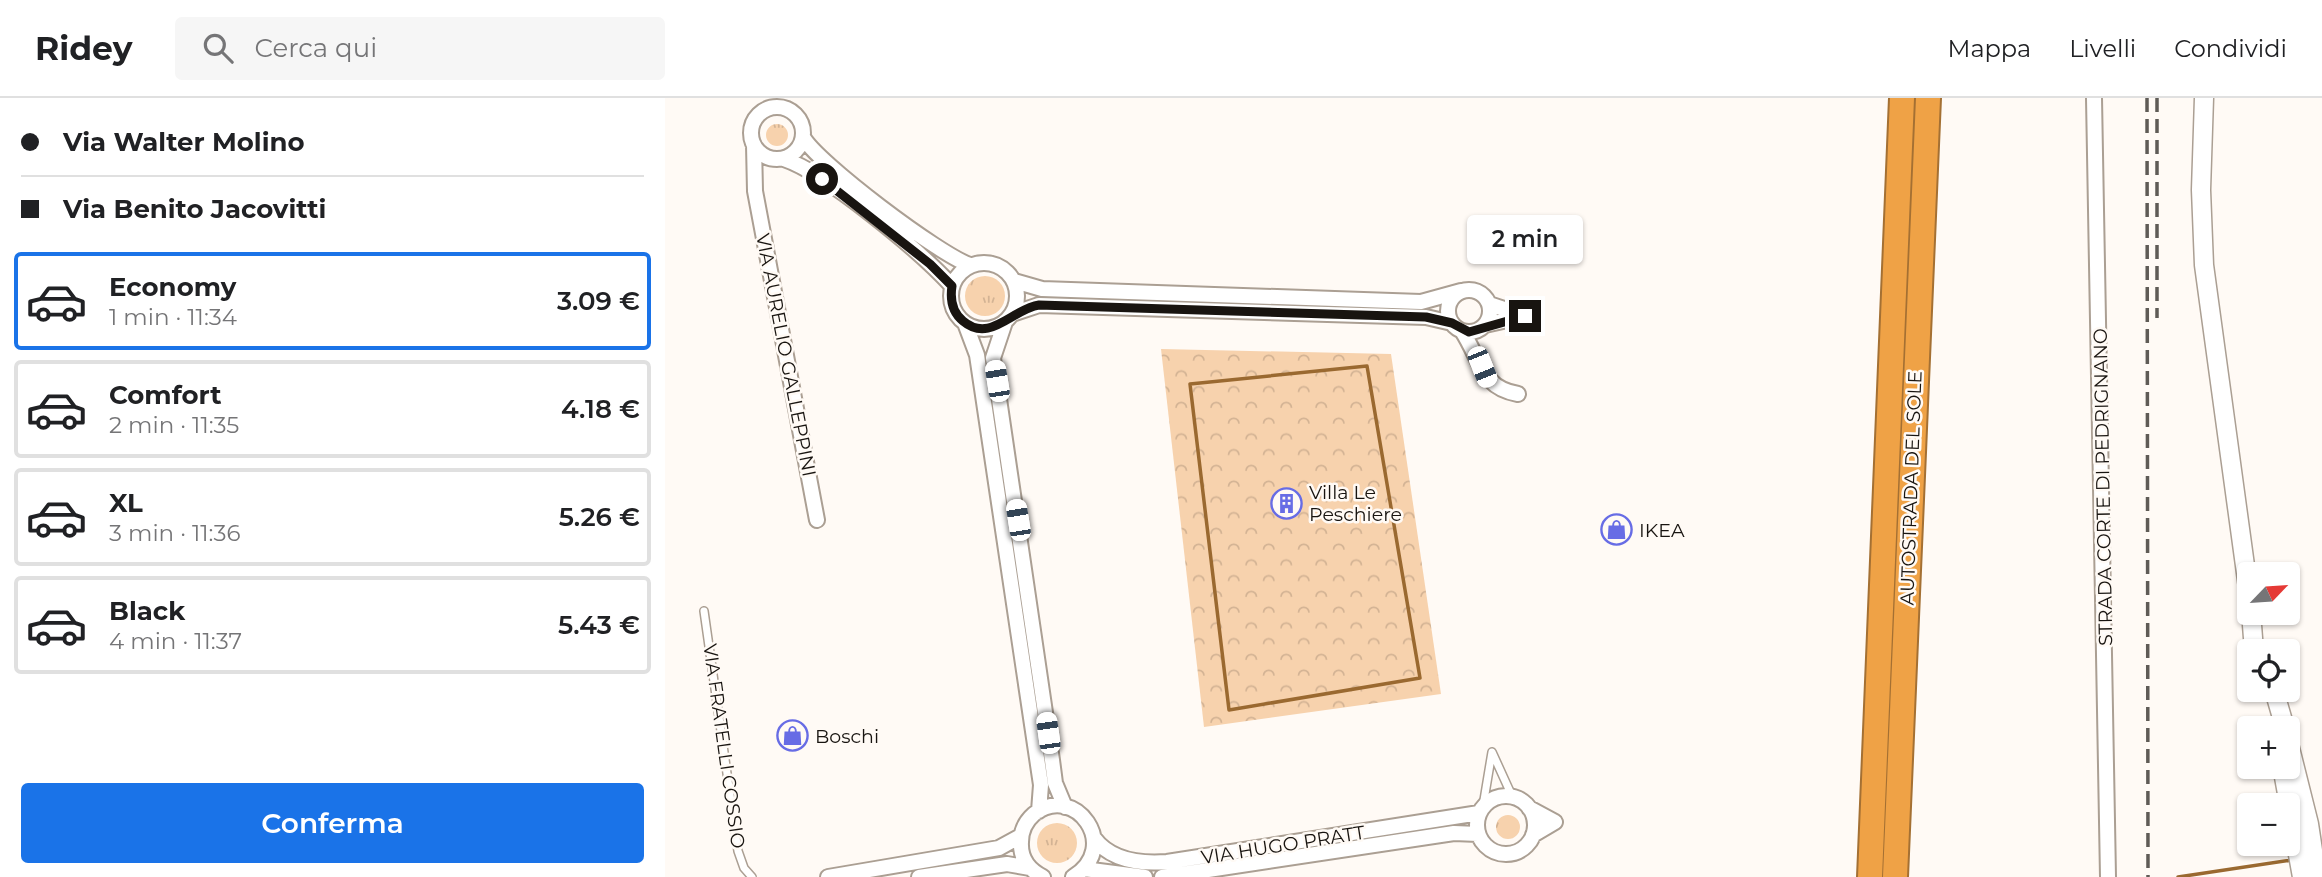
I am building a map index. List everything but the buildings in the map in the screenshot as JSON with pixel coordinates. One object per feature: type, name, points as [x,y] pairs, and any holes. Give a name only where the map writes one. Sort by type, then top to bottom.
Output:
[{"type":"highway","name":"AUTOSTRADA DEL SOLE","points":[[1870,877],[1902,98]]},
{"type":"highway","name":"AUTOSTRADA DEL SOLE","points":[[1895,877],[1928,98]]},
{"type":"street","points":[[765,98],[751,128],[754,145],[764,156],[811,170],[930,264],[952,286]]},
{"type":"street","name":"STRADA CORTE DI PEDRIGNANO","points":[[2094,98],[2108,877]]},
{"type":"street","points":[[2204,98],[2201,190],[2204,265],[2245,562]]},
{"type":"street","points":[[755,191],[762,173],[797,151],[803,137],[802,125],[787,104],[772,107],[759,114]]},
{"type":"street","points":[[803,137],[823,161],[939,251],[970,265]]},
{"type":"street","name":"VIA AURELIO GALLEPPINI","points":[[754,145],[755,191],[817,520]]},
{"type":"street","points":[[1037,872],[1022,855],[1021,836],[1028,819],[1053,806],[1065,807],[1055,782],[993,358],[1018,298],[1014,281],[1000,266],[991,262],[970,265],[962,270],[952,286],[952,306],[965,323],[977,355],[1041,785],[1039,811]]},
{"type":"street","points":[[965,323],[981,329],[1031,306],[1426,317],[1457,327],[1483,327],[1525,316],[1489,304],[1475,290],[1421,302],[1042,289],[1014,281]]},
{"type":"street","points":[[1461,291],[1448,306],[1457,327],[1477,353],[1494,387],[1518,394]]},
{"type":"street","points":[[1477,353],[1483,327],[1490,315],[1489,304]]},
{"type":"street","points":[[2291,779],[2297,808],[2319,821]]},
{"type":"street","points":[[2298,779],[2302,795],[2319,821],[2313,857],[2317,877]]},
{"type":"street","points":[[1512,796],[1529,808],[1534,816],[1533,835],[1521,850],[1503,854],[1487,848],[1478,834],[1481,810],[1496,797],[1512,796]]},
{"type":"street","name":"VIA HUGO PRATT","points":[[1065,807],[1083,816],[1094,838],[1107,852],[1118,857],[1167,863],[1481,810]]},
{"type":"street","points":[[2300,841],[2319,821]]},
{"type":"street","name":"VIA HUGO PRATT","points":[[1162,877],[1454,833],[1478,834]]},
{"type":"street","points":[[828,877],[999,848],[1021,836]]},
{"type":"street","points":[[1094,838],[1094,850],[1079,873],[1145,877]]},
{"type":"street","points":[[2313,857],[2322,838]]},
{"type":"street","points":[[2299,856],[2302,877]]},
{"type":"street","points":[[919,877],[1007,864],[1037,872]]},
{"type":"lane","name":"VIA FRATELLI COSSIO","points":[[704,611],[738,851],[744,868],[752,877]]},
{"type":"lane","points":[[1481,810],[1492,752],[1512,796]]},
{"type":"green space","points":[[777,124],[785,127],[788,135],[785,143],[777,146],[769,143],[766,135],[769,127]]},
{"type":"green space","points":[[985,276],[993,277],[999,282],[1004,288],[1004,304],[999,310],[993,315],[985,316],[977,315],[971,310],[966,304],[965,296],[966,288],[971,282],[977,277]]},
{"type":"green space","points":[[1161,349],[1391,354],[1441,694],[1204,727]]},
{"type":"green space","points":[[1503,815],[1513,815],[1520,822],[1520,832],[1513,839],[1503,839],[1496,832],[1496,822]]},
{"type":"green space","points":[[1057,823],[1065,824],[1071,829],[1076,835],[1076,851],[1071,857],[1065,862],[1057,863],[1049,862],[1043,857],[1038,851],[1037,843],[1038,835],[1043,829],[1049,824]]},
{"type":"waterway","points":[[1367,366],[1420,678],[1229,710],[1190,384],[1367,366]]},
{"type":"waterway","points":[[2178,877],[2292,860]]},
{"type":"railway","points":[[2147,98],[2148,877]]},
{"type":"railway","points":[[2157,98],[2157,318]]},
{"type":"place","name":"Villa Le Peschiere","points":[[1286,503]]},
{"type":"place","name":"IKEA","points":[[1616,530]]},
{"type":"place","name":"Boschi","points":[[792,736]]},
{"type":"route","points":[[822,179],[930,264],[952,286],[950,296],[957,316],[972,327],[981,329],[997,327],[1005,323],[1012,314],[1039,305],[1426,317],[1452,323],[1462,331],[1469,332],[1485,325],[1525,316]]}]
